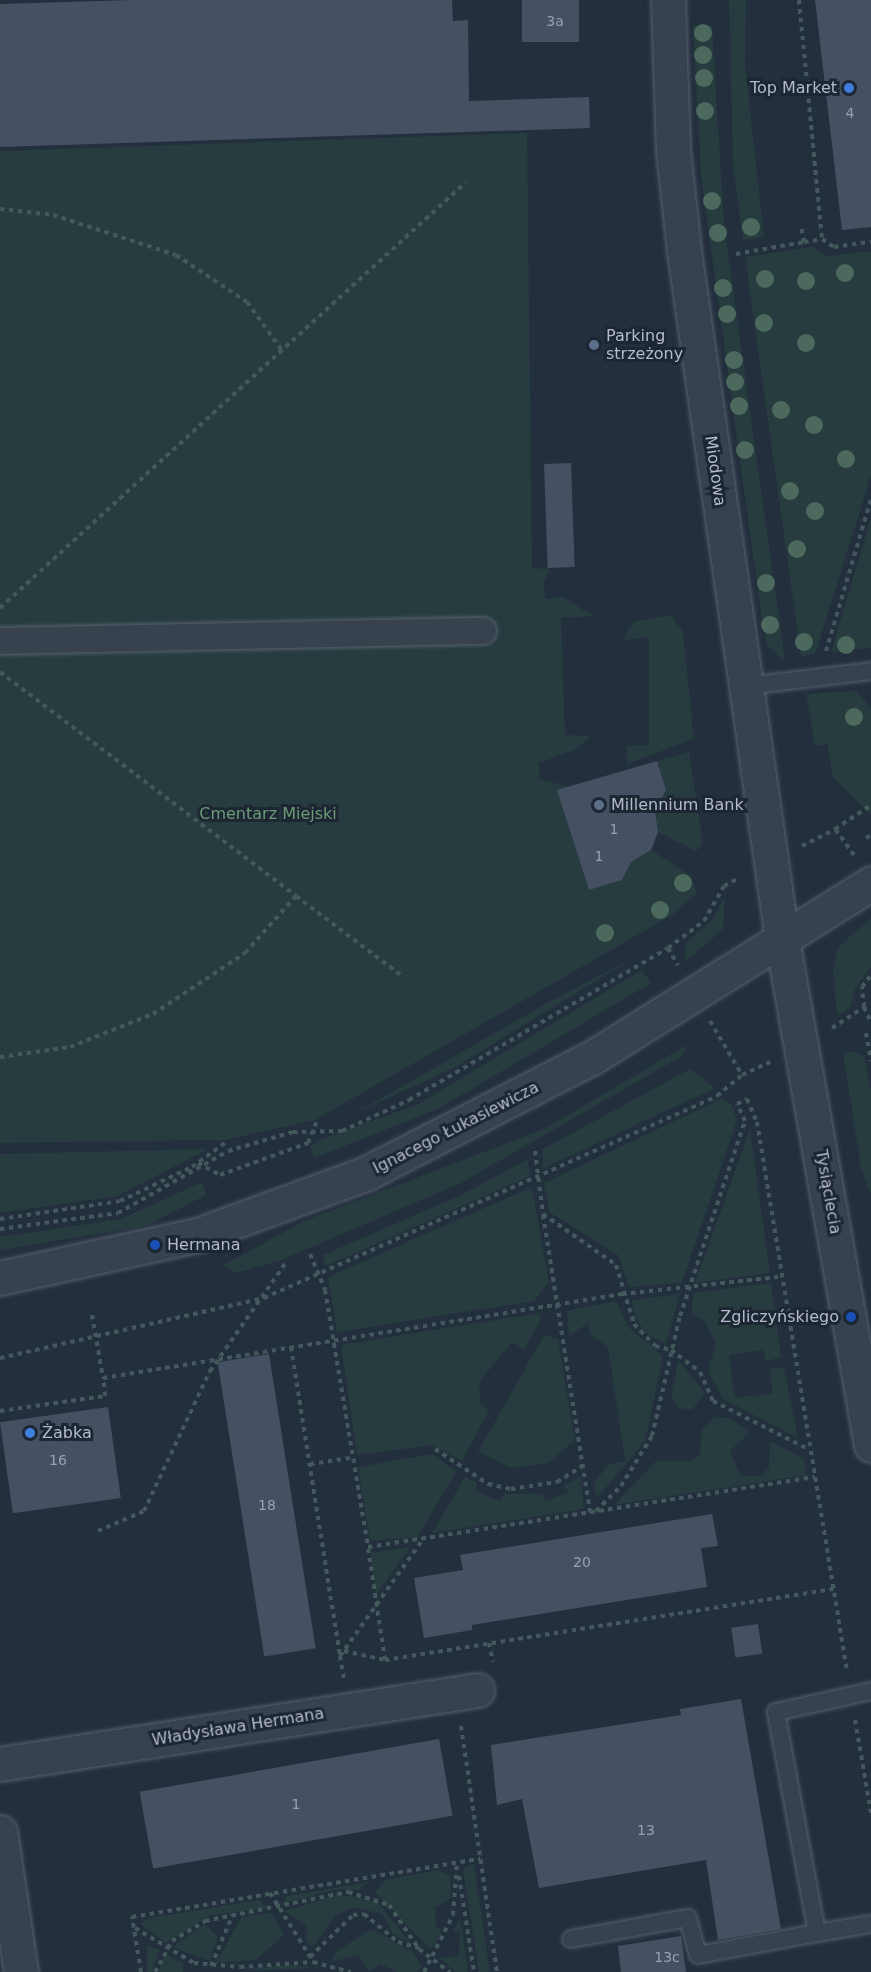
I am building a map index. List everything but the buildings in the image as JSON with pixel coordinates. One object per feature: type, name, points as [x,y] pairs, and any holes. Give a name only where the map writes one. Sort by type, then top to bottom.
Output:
[{"type":"street","name":"Miodowa","points":[[668,0],[672,140],[684,251],[783,939]]},
{"type":"street","points":[[0,641],[483,631]]},
{"type":"street","name":"Ignacego Łukasiewicza","points":[[0,1278],[196,1235],[367,1173],[593,1057],[871,883]]},
{"type":"street","name":"Tysiąclecia","points":[[783,939],[871,1445]]},
{"type":"street","name":"Władysława Hermana","points":[[0,1764],[466,1691]]},
{"type":"street","points":[[0,1832],[21,1972]]},
{"type":"lane","points":[[746,686],[871,671]]},
{"type":"lane","points":[[817,1933],[776,1712],[871,1691]]},
{"type":"lane","points":[[571,1939],[688,1918],[698,1955],[871,1924]]},
{"type":"path","points":[[799,0],[822,239]]},
{"type":"path","points":[[0,608],[283,352],[466,182]]},
{"type":"path","points":[[0,209],[53,215],[176,255],[247,302],[283,352]]},
{"type":"path","points":[[801,226],[804,242]]},
{"type":"path","points":[[736,254],[822,239],[834,247],[871,242]]},
{"type":"path","points":[[823,659],[871,499]]},
{"type":"path","points":[[0,672],[402,976]]},
{"type":"path","points":[[871,805],[835,829],[871,883]]},
{"type":"path","points":[[866,838],[871,835]]},
{"type":"path","points":[[0,1229],[118,1213],[206,1167],[228,1151],[313,1131],[342,1131],[409,1100],[668,948],[704,921],[724,886]]},
{"type":"path","points":[[0,1057],[70,1047],[153,1014],[245,953],[296,896]]},
{"type":"path","points":[[864,1007],[871,1022]]},
{"type":"path","points":[[866,1033],[871,1061]]},
{"type":"path","points":[[0,1358],[264,1298],[538,1178],[727,1090]]},
{"type":"path","points":[[593,1512],[621,1486],[652,1436],[671,1350],[689,1288],[745,1121],[737,1104],[747,1100],[757,1122],[778,1277],[815,1477],[871,1813]]},
{"type":"path","points":[[745,1121],[757,1122]]},
{"type":"path","points":[[198,1163],[220,1174],[308,1143],[316,1123]]},
{"type":"path","points":[[0,1220],[120,1201],[198,1163],[225,1143]]},
{"type":"path","points":[[535,1151],[583,1466],[593,1512]]},
{"type":"path","points":[[543,1214],[616,1265],[622,1294],[634,1324],[655,1346],[671,1350],[700,1372],[713,1401],[808,1449]]},
{"type":"path","points":[[310,1254],[320,1275],[368,1548],[385,1660]]},
{"type":"path","points":[[98,1531],[144,1511],[219,1358],[264,1298],[285,1264]]},
{"type":"path","points":[[103,1378],[622,1294],[778,1277]]},
{"type":"path","points":[[0,1411],[105,1396],[92,1315]]},
{"type":"path","points":[[291,1347],[340,1656],[424,1538]]},
{"type":"path","points":[[435,1449],[488,1484],[511,1489],[557,1482],[583,1466]]},
{"type":"path","points":[[310,1464],[351,1458]]},
{"type":"path","points":[[368,1548],[815,1477]]},
{"type":"path","points":[[344,1651],[385,1660],[833,1589]]},
{"type":"path","points":[[466,1691],[480,1859],[497,1972]]},
{"type":"path","points":[[141,1972],[132,1917],[480,1859]]},
{"type":"path","points":[[424,1972],[433,1959],[453,1915],[457,1863]]},
{"type":"path","points":[[457,1863],[474,1972]]},
{"type":"path","points":[[155,1972],[165,1949],[192,1926],[233,1914],[279,1910],[333,1892],[378,1897],[420,1948],[450,1972]]},
{"type":"path","points":[[270,1893],[313,1962]]},
{"type":"path","points":[[212,1966],[233,1914]]},
{"type":"path","points":[[310,1957],[353,1915],[364,1914],[398,1942],[420,1948]]},
{"type":"path","points":[[135,1928],[165,1949],[212,1966],[313,1962],[351,1972]]},
{"type":"green space","points":[[729,0],[746,0],[745,64],[764,237],[743,240],[733,164]]},
{"type":"green space","points":[[693,26],[712,26],[724,225],[785,661],[767,646],[762,621],[701,176]]},
{"type":"green space","name":"Cmentarz Miejski","points":[[527,133],[532,568],[550,569],[543,583],[546,599],[563,597],[593,616],[561,618],[565,735],[591,736],[577,749],[539,763],[539,779],[570,787],[558,791],[589,890],[622,880],[631,862],[651,850],[690,875],[697,893],[672,915],[315,1120],[224,1140],[0,1143],[0,151]]},
{"type":"green space","points":[[813,247],[826,256],[871,251],[871,476],[815,654],[801,656],[745,257]]},
{"type":"green space","points":[[871,518],[871,648],[831,652]]},
{"type":"green space","points":[[671,615],[683,632],[694,739],[627,764],[626,746],[649,745],[649,637],[625,640],[626,633],[635,621]]},
{"type":"green space","points":[[856,691],[871,708],[871,815],[833,777],[827,744],[815,746],[806,694]]},
{"type":"green space","points":[[689,752],[703,843],[696,851],[658,832],[655,810],[666,790],[657,761]]},
{"type":"green space","points":[[725,896],[723,929],[685,962],[686,943],[712,920]]},
{"type":"green space","points":[[871,918],[871,966],[855,989],[851,1006],[837,1016],[833,968],[839,946]]},
{"type":"green space","points":[[635,957],[459,1065],[352,1115],[549,1002]]},
{"type":"green space","points":[[642,970],[651,983],[438,1109],[314,1158],[310,1147],[317,1141],[418,1104]]},
{"type":"green space","points":[[687,1045],[682,1056],[461,1183],[279,1261],[236,1273],[224,1265],[304,1221],[544,1129]]},
{"type":"green space","points":[[855,1052],[864,1056],[871,1090],[871,1195],[861,1168],[843,1053]]},
{"type":"green space","points":[[690,1069],[715,1088],[542,1169],[543,1149]]},
{"type":"green space","points":[[721,1099],[732,1105],[737,1120],[682,1283],[629,1287],[618,1255],[549,1212],[544,1183]]},
{"type":"green space","points":[[750,1129],[770,1273],[695,1283]]},
{"type":"green space","points":[[209,1149],[117,1196],[0,1213],[0,1154]]},
{"type":"green space","points":[[528,1159],[530,1176],[326,1266],[323,1255],[459,1196]]},
{"type":"green space","points":[[202,1182],[206,1195],[146,1226],[0,1250],[0,1237],[121,1219]]},
{"type":"green space","points":[[532,1187],[549,1282],[534,1301],[337,1332],[328,1277]]},
{"type":"green space","points":[[771,1283],[781,1357],[766,1361],[763,1350],[729,1355],[735,1398],[773,1393],[769,1369],[784,1367],[798,1438],[723,1399],[708,1371],[716,1343],[704,1321],[691,1313],[694,1293]]},
{"type":"green space","points":[[680,1294],[666,1344],[648,1335],[635,1319],[632,1300]]},
{"type":"green space","points":[[616,1301],[628,1327],[663,1356],[645,1441],[597,1498],[593,1484],[608,1465],[625,1461],[608,1347],[591,1335],[588,1323],[569,1336],[567,1311]]},
{"type":"green space","points":[[539,1313],[541,1320],[524,1350],[512,1342],[479,1382],[480,1402],[489,1410],[462,1461],[432,1445],[357,1455],[341,1345]]},
{"type":"green space","points":[[544,1335],[558,1339],[575,1440],[549,1463],[511,1468],[478,1452]]},
{"type":"green space","points":[[678,1360],[705,1393],[692,1410],[679,1408],[671,1398]]},
{"type":"green space","points":[[715,1417],[730,1418],[750,1432],[730,1451],[740,1475],[761,1476],[769,1467],[770,1441],[803,1458],[807,1475],[614,1505],[656,1461],[692,1461],[700,1454],[702,1430]]},
{"type":"green space","points":[[433,1454],[456,1472],[418,1537],[370,1541],[358,1467]]},
{"type":"green space","points":[[465,1477],[477,1483],[475,1491],[499,1501],[505,1494],[542,1494],[546,1501],[568,1492],[564,1485],[581,1477],[584,1509],[432,1533]]},
{"type":"green space","points":[[410,1547],[376,1595],[371,1553]]},
{"type":"green space","points":[[468,1865],[474,1865],[490,1972],[479,1972],[463,1870]]},
{"type":"green space","points":[[439,1870],[451,1877],[450,1899],[435,1908],[436,1926],[442,1932],[431,1950],[375,1892],[385,1880]]},
{"type":"green space","points":[[369,1882],[358,1890],[333,1890],[282,1905],[287,1896]]},
{"type":"green space","points":[[337,1895],[376,1900],[412,1945],[392,1933],[382,1914],[354,1907],[335,1916],[313,1947],[305,1940],[307,1926],[285,1911]]},
{"type":"green space","points":[[258,1900],[269,1908],[211,1915],[166,1943],[140,1924],[149,1918]]},
{"type":"green space","points":[[272,1913],[284,1935],[256,1960],[216,1963],[241,1917]]},
{"type":"green space","points":[[460,1919],[468,1972],[455,1972],[440,1958],[459,1956],[460,1932],[453,1931]]},
{"type":"green space","points":[[205,1924],[218,1937],[210,1961],[172,1947]]},
{"type":"green space","points":[[371,1929],[412,1951],[422,1966],[418,1972],[397,1972],[380,1964],[369,1972],[358,1956],[332,1961],[336,1952]]},
{"type":"green space","points":[[147,1945],[160,1950],[152,1972],[147,1972]]},
{"type":"green space","points":[[165,1954],[183,1963],[183,1972],[158,1972]]},
{"type":"green space","points":[[286,1965],[320,1968],[243,1971],[261,1968]]},
{"type":"place","name":"Top Market","points":[[849,88]]},
{"type":"place","name":"Parking strzeżony","points":[[594,345]]},
{"type":"place","name":"Millennium Bank","points":[[599,805]]},
{"type":"place","name":"Hermana","points":[[155,1245]]},
{"type":"place","name":"Zgliczyńskiego","points":[[851,1317]]},
{"type":"place","name":"Żabka","points":[[30,1433]]}]
